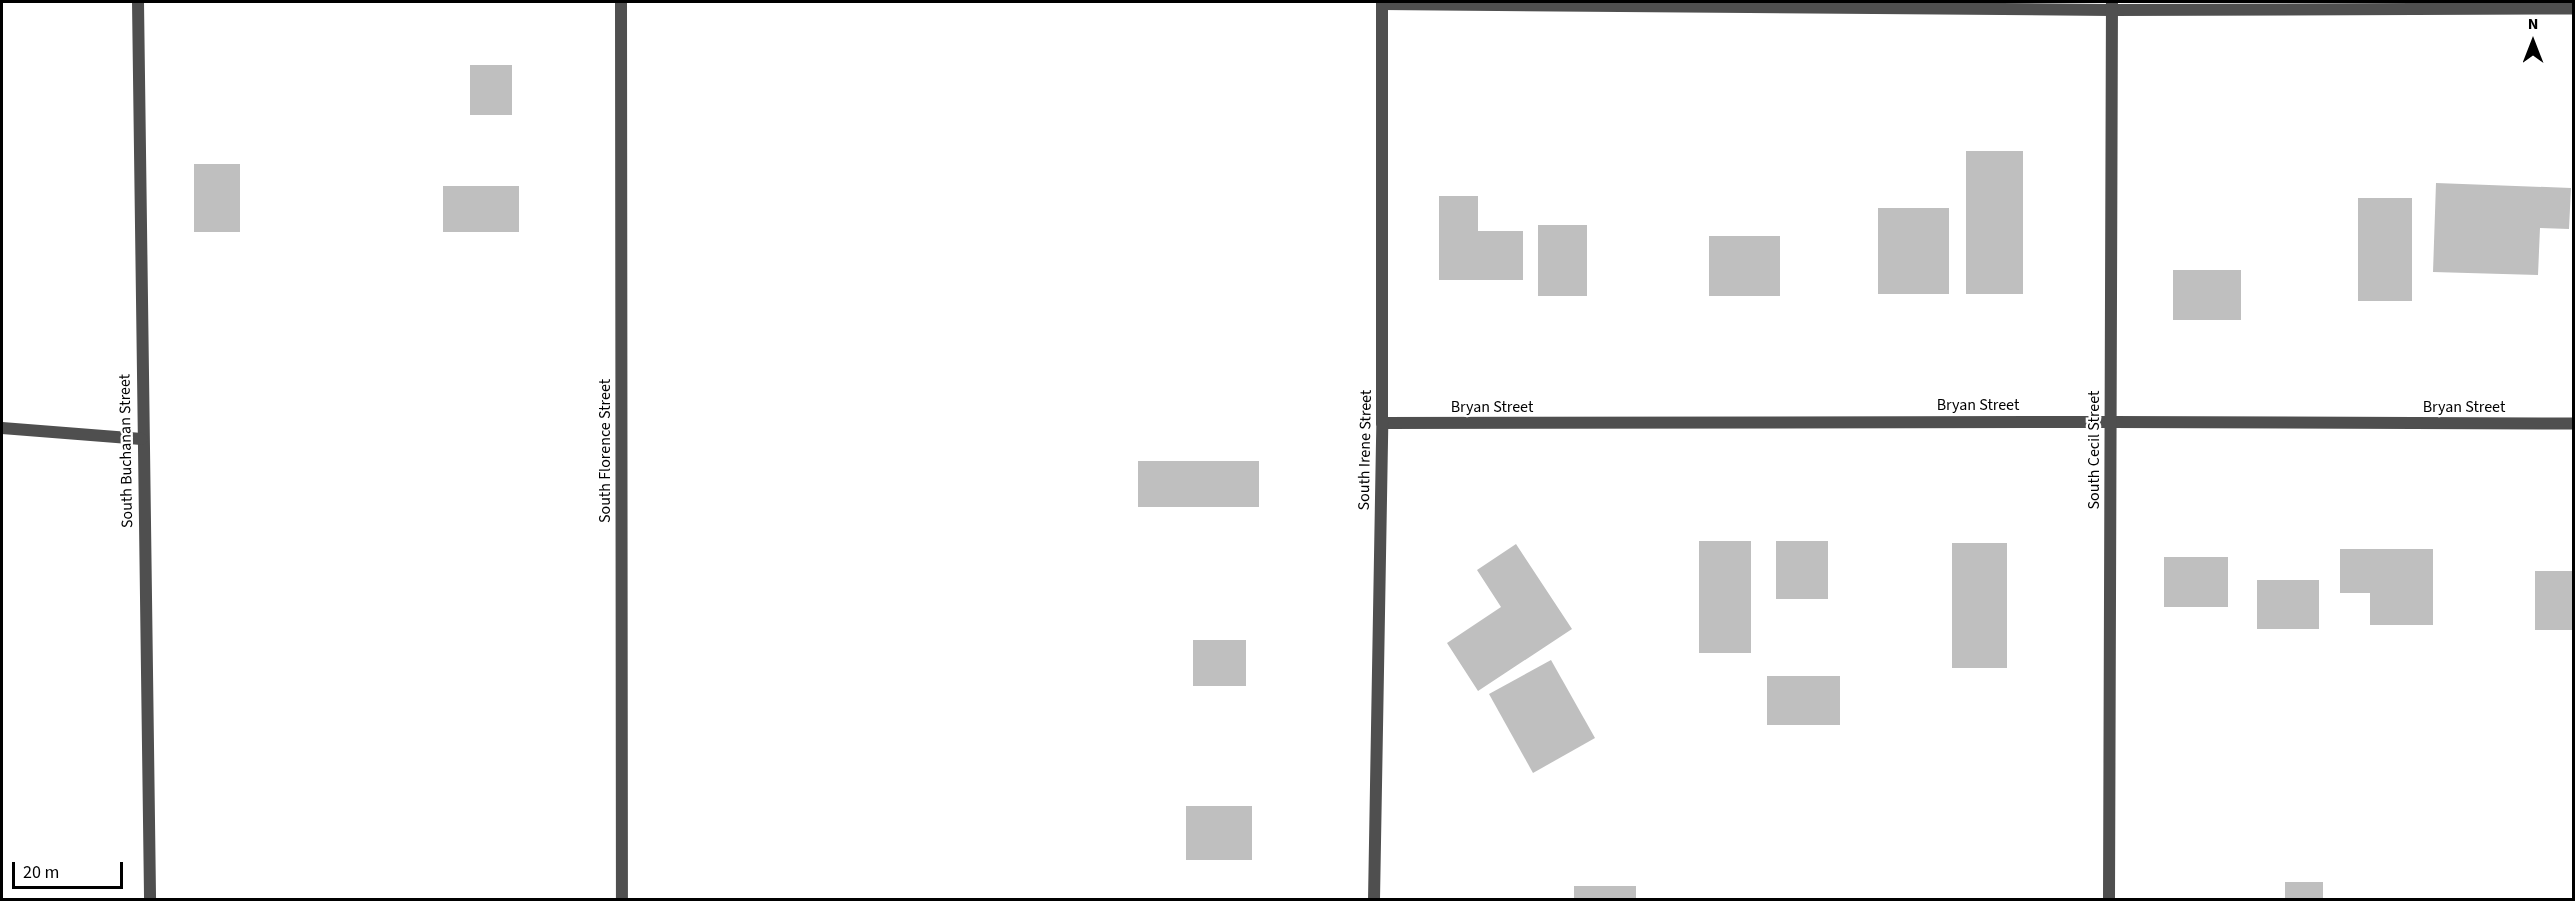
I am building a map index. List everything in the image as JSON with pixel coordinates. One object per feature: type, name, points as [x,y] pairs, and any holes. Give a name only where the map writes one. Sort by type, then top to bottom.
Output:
[{"type":"street","name":"South Buchanan Street","points":[[138,2],[142,439],[150,900]]},
{"type":"street","name":"South Florence Street","points":[[621,2],[622,900]]},
{"type":"street","points":[[1382,3],[2574,8]]},
{"type":"street","name":"South Irene Street","points":[[1374,900],[1382,423],[1382,3]]},
{"type":"street","name":"South Cecil Street","points":[[2109,900],[2112,6]]},
{"type":"street","name":"Bryan Street","points":[[1382,423],[2574,424]]},
{"type":"street","points":[[2,428],[142,439]]},
{"type":"building","points":[[470,65],[512,65],[512,115],[470,115]]},
{"type":"building","points":[[1966,151],[2023,151],[2023,294],[1966,294]]},
{"type":"building","points":[[194,164],[240,164],[240,232],[194,232]]},
{"type":"building","points":[[2436,183],[2571,188],[2569,229],[2540,228],[2538,275],[2433,272]]},
{"type":"building","points":[[443,186],[519,186],[519,232],[443,232]]},
{"type":"building","points":[[1439,196],[1478,196],[1478,231],[1523,231],[1523,280],[1439,280]]},
{"type":"building","points":[[2358,198],[2412,198],[2412,301],[2358,301]]},
{"type":"building","points":[[1878,208],[1949,208],[1949,294],[1878,294]]},
{"type":"building","points":[[1538,225],[1587,225],[1587,296],[1538,296]]},
{"type":"building","points":[[1709,236],[1780,236],[1780,296],[1709,296]]},
{"type":"building","points":[[2173,270],[2241,270],[2241,320],[2173,320]]},
{"type":"building","points":[[1138,461],[1259,461],[1259,507],[1138,507]]},
{"type":"building","points":[[1699,541],[1751,541],[1751,653],[1699,653]]},
{"type":"building","points":[[1776,541],[1828,541],[1828,599],[1776,599]]},
{"type":"building","points":[[1952,543],[2007,543],[2007,668],[1952,668]]},
{"type":"building","points":[[1516,544],[1572,629],[1478,691],[1447,643],[1501,607],[1477,570]]},
{"type":"building","points":[[2340,549],[2433,549],[2433,625],[2370,625],[2370,593],[2340,593]]},
{"type":"building","points":[[2164,557],[2228,557],[2228,607],[2164,607]]},
{"type":"building","points":[[2535,571],[2574,571],[2574,630],[2535,630]]},
{"type":"building","points":[[2257,580],[2319,580],[2319,629],[2257,629]]},
{"type":"building","points":[[1193,640],[1246,640],[1246,686],[1193,686]]},
{"type":"building","points":[[1551,660],[1595,738],[1533,773],[1489,694]]},
{"type":"building","points":[[1767,676],[1840,676],[1840,725],[1767,725]]},
{"type":"building","points":[[1186,806],[1252,806],[1252,860],[1186,860]]},
{"type":"building","points":[[2285,882],[2323,882],[2323,900],[2285,900]]},
{"type":"building","points":[[1574,886],[1636,886],[1636,900],[1574,900]]}]
